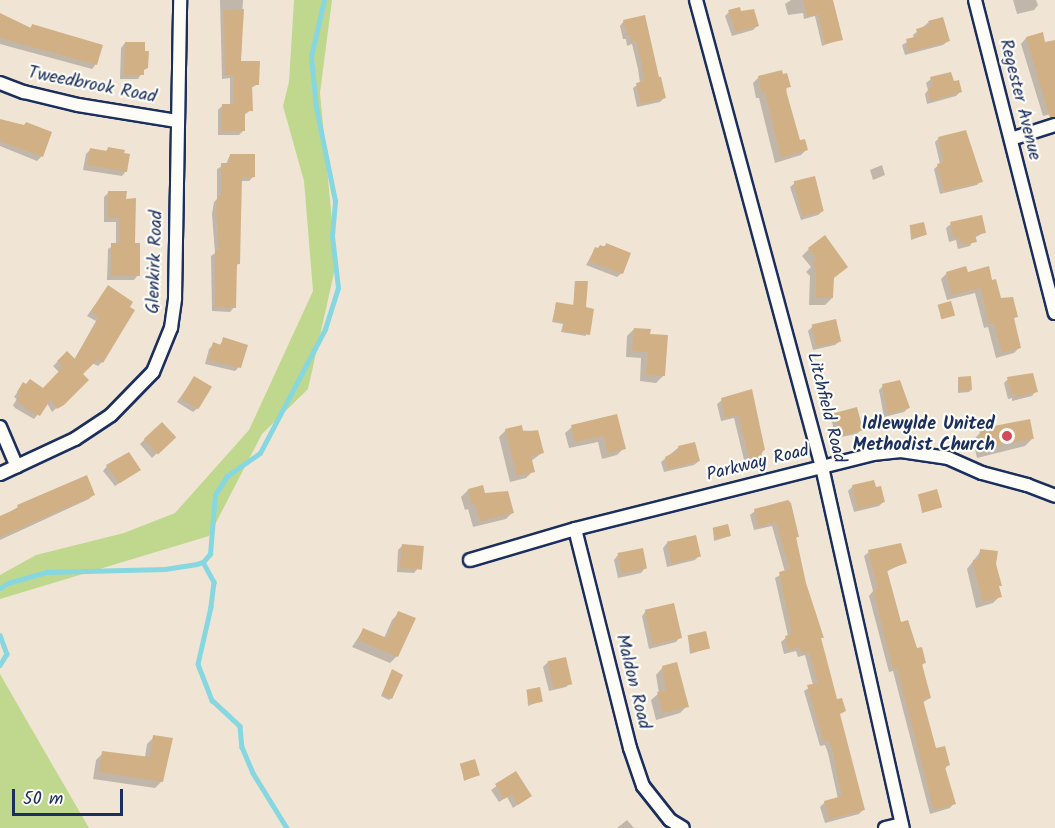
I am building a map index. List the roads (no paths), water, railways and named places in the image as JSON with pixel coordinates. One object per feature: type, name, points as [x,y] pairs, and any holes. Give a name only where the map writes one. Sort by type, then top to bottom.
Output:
[{"type":"street","name":"Glenkirk Road","points":[[0,474],[75,439],[111,415],[153,372],[171,328],[175,298],[180,0]]},
{"type":"street","name":"Litchfield Road","points":[[696,0],[822,467],[903,826]]},
{"type":"street","name":"Regester Avenue","points":[[975,0],[1055,313]]},
{"type":"street","name":"Tweedbrook Road","points":[[0,83],[24,92],[78,105],[177,121]]},
{"type":"street","points":[[1011,139],[1055,125]]},
{"type":"street","points":[[0,427],[17,466]]},
{"type":"street","name":"Parkway Road","points":[[470,560],[575,529],[873,454],[901,451],[926,453],[1055,496]]},
{"type":"street","name":"Maldon Road","points":[[575,529],[630,748],[643,786],[670,820],[682,828]]},
{"type":"street","points":[[885,828],[903,826]]},
{"type":"waterway","points":[[0,588],[8,583],[46,572],[165,569],[197,564],[203,562],[210,554],[215,495],[227,476],[260,453],[325,329],[338,288],[332,236],[335,201],[316,108],[311,57],[324,0]]},
{"type":"waterway","points":[[203,562],[214,582],[211,607],[198,664],[212,700],[240,726],[242,747],[253,773],[287,828]]},
{"type":"waterway","points":[[0,635],[7,654],[0,665]]},
{"type":"place","name":"Idlewylde United Methodist Church","points":[[1007,436]]}]
